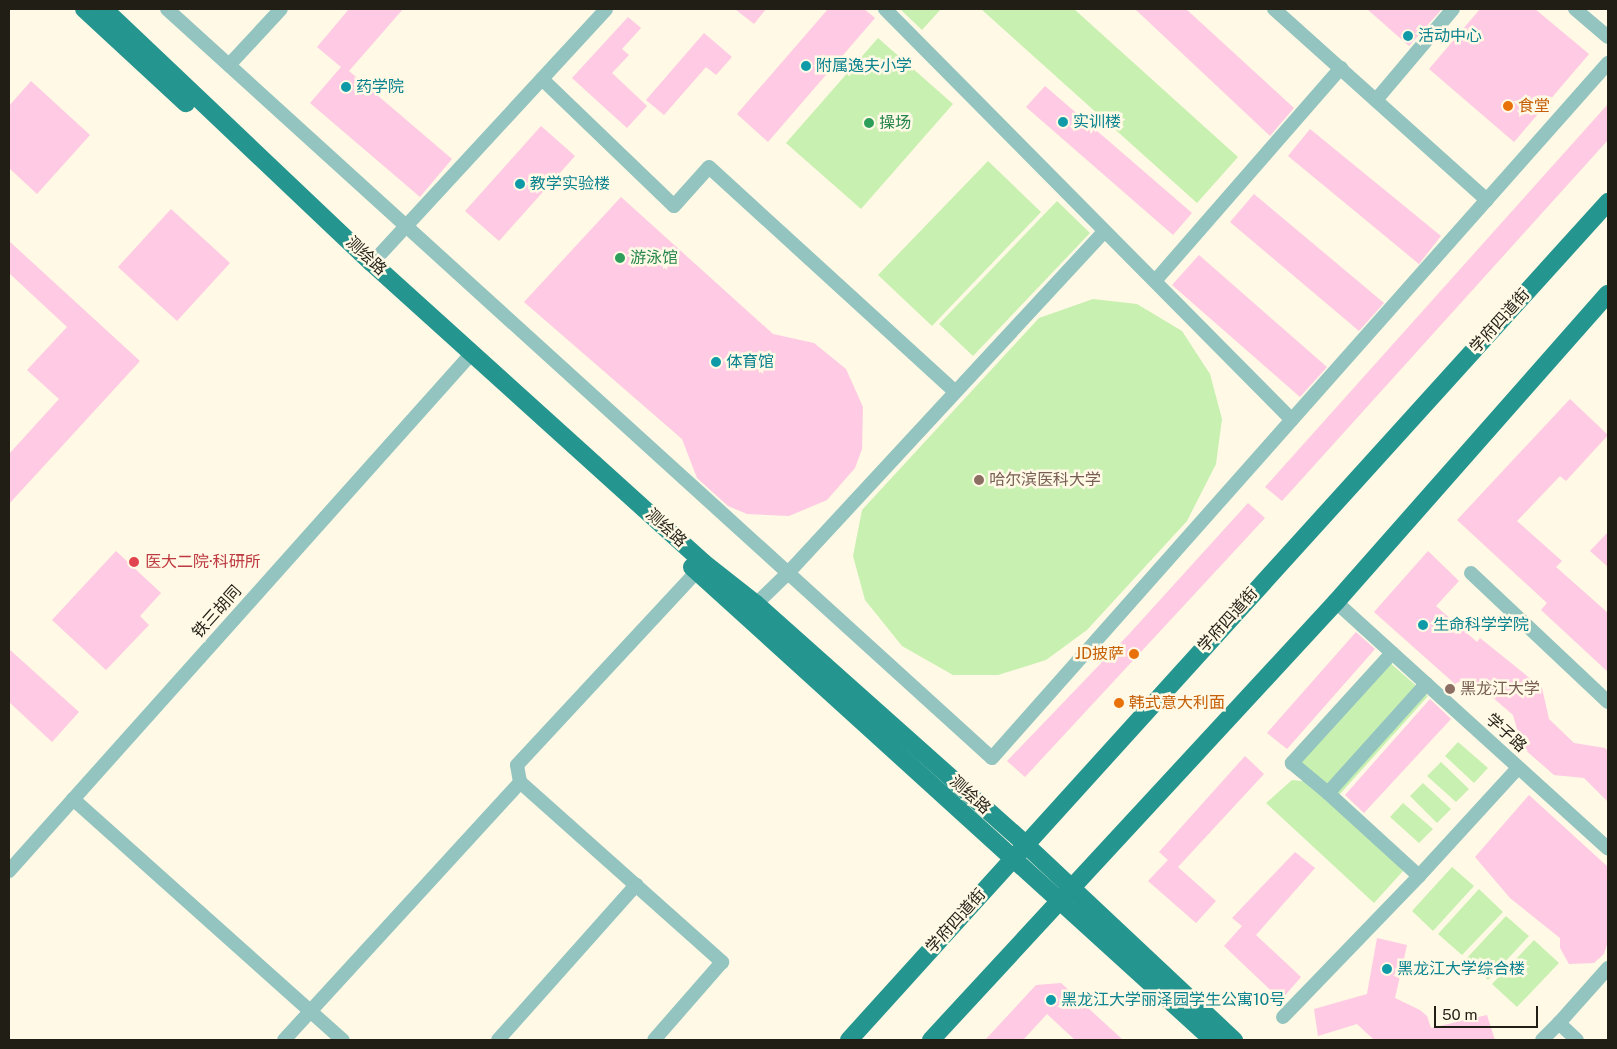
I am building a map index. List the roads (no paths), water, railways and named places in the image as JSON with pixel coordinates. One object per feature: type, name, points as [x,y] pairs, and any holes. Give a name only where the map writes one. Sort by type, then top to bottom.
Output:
[{"type":"main road","name":"测绘路","points":[[84,9],[701,567],[1011,859],[1064,895],[1234,1040]]},
{"type":"main road","name":"测绘路","points":[[104,9],[469,356]]},
{"type":"main road","name":"学府四道街","points":[[849,1040],[1608,202]]},
{"type":"main road","points":[[931,1040],[1336,602],[1608,294]]},
{"type":"main road","name":"测绘路","points":[[701,567],[756,604],[1025,844],[1064,895],[1212,1040]]},
{"type":"street","points":[[167,9],[992,758],[1608,63]]},
{"type":"street","points":[[230,65],[281,9]]},
{"type":"street","points":[[372,263],[606,9]]},
{"type":"street","points":[[885,9],[1292,420]]},
{"type":"street","points":[[1274,9],[1487,200]]},
{"type":"street","points":[[1376,100],[1453,9]]},
{"type":"street","points":[[1575,9],[1608,37]]},
{"type":"street","points":[[1155,281],[1341,68]]},
{"type":"street","points":[[542,79],[674,206],[709,167],[955,392]]},
{"type":"street","points":[[756,604],[788,573],[1104,231]]},
{"type":"street","name":"铁三胡同","points":[[9,871],[469,356]]},
{"type":"street","points":[[654,1040],[722,962],[520,782],[517,765],[701,567]]},
{"type":"street","points":[[1471,573],[1608,702]]},
{"type":"street","name":"学子路","points":[[1336,602],[1608,849]]},
{"type":"street","points":[[1392,653],[1292,763],[1328,793],[1419,876]]},
{"type":"street","points":[[1328,793],[1426,684]]},
{"type":"street","points":[[1283,1017],[1419,876],[1518,768]]},
{"type":"street","points":[[284,1040],[520,782]]},
{"type":"street","points":[[73,800],[343,1040]]},
{"type":"street","points":[[498,1040],[636,886]]},
{"type":"street","points":[[1542,1040],[1608,968]]},
{"type":"street","points":[[1559,1023],[1577,1040]]},
{"type":"place","name":"活动中心","points":[[1408,36]]},
{"type":"place","name":"附属逸夫小学","points":[[806,66]]},
{"type":"place","name":"药学院","points":[[346,87]]},
{"type":"place","name":"食堂","points":[[1508,106]]},
{"type":"place","name":"实训楼","points":[[1063,122]]},
{"type":"place","name":"操场","points":[[869,123]]},
{"type":"place","name":"教学实验楼","points":[[520,184]]},
{"type":"place","name":"游泳馆","points":[[620,258]]},
{"type":"place","name":"体育馆","points":[[716,362]]},
{"type":"place","name":"哈尔滨医科大学","points":[[979,480]]},
{"type":"place","name":"医大二院·科研所","points":[[134,562]]},
{"type":"place","name":"生命科学学院","points":[[1423,625]]},
{"type":"place","name":"JD披萨","points":[[1134,654]]},
{"type":"place","name":"黑龙江大学","points":[[1450,689]]},
{"type":"place","name":"韩式意大利面","points":[[1119,703]]},
{"type":"place","name":"黑龙江大学综合楼","points":[[1387,969]]},
{"type":"place","name":"黑龙江大学丽泽园学生公寓10号","points":[[1051,1000]]}]
